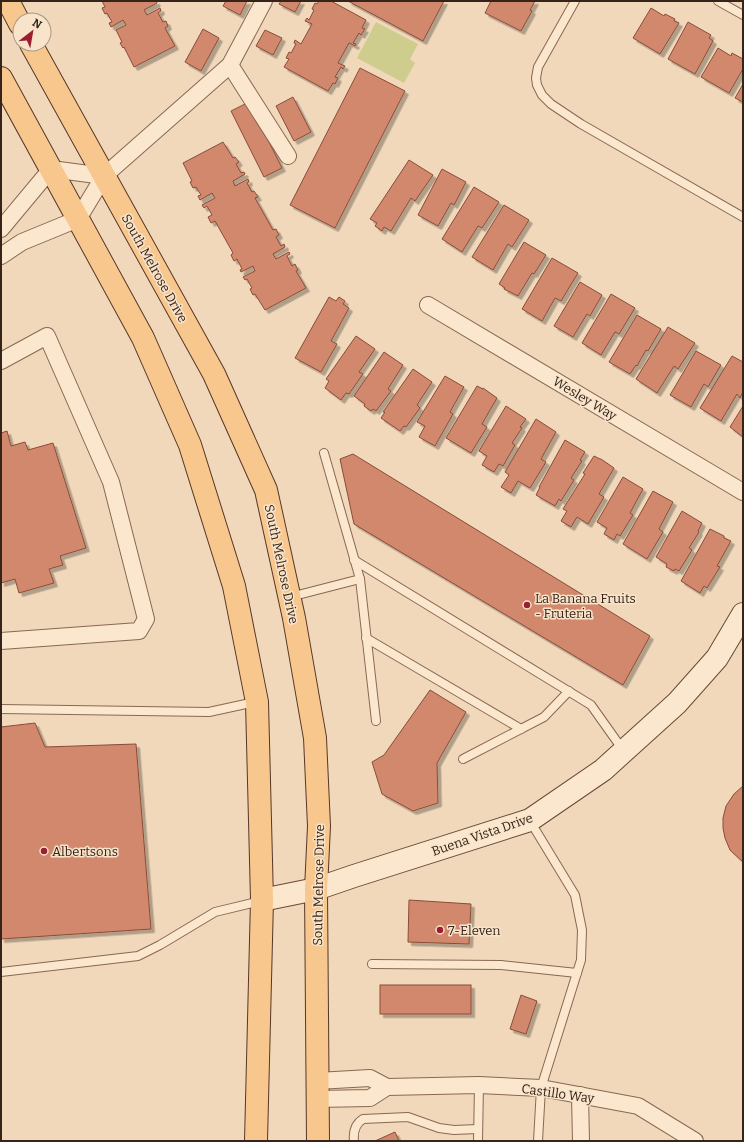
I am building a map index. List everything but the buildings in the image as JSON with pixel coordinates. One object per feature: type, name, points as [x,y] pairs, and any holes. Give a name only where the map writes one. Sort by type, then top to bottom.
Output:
[{"type":"main road","points":[[8,1],[14,12]]},
{"type":"main road","name":"South Melrose Drive","points":[[35,52],[214,374],[266,490],[290,597],[315,738],[320,826],[316,889],[318,1141]]},
{"type":"main road","points":[[1,78],[142,338],[190,445],[234,586],[257,702],[262,900],[256,1141]]},
{"type":"street","points":[[1,256],[22,242],[78,219],[104,176],[230,65],[264,1]]},
{"type":"street","points":[[230,65],[288,156]]},
{"type":"street","points":[[1,229],[51,170],[104,176]]},
{"type":"street","name":"Wesley Way","points":[[428,305],[743,492]]},
{"type":"street","points":[[1,361],[47,336],[111,482],[146,619],[140,631],[1,641]]},
{"type":"street","name":"Buena Vista Drive","points":[[262,900],[316,889],[530,820],[603,770],[677,704],[717,658],[743,614]]},
{"type":"street","name":"Castillo Way","points":[[317,1090],[370,1098],[387,1087],[479,1085],[542,1088],[638,1106],[695,1141]]},
{"type":"street","points":[[580,1095],[581,1141]]},
{"type":"lane","points":[[575,1],[538,67],[536,78],[542,95],[551,104],[581,124],[743,217]]},
{"type":"lane","points":[[718,1],[743,15]]},
{"type":"lane","points":[[324,453],[360,579],[376,721]]},
{"type":"lane","points":[[354,560],[591,704],[624,752]]},
{"type":"lane","points":[[290,597],[360,579]]},
{"type":"lane","points":[[366,638],[521,729]]},
{"type":"lane","points":[[463,758],[544,717],[569,691]]},
{"type":"lane","points":[[1,709],[210,712],[257,702]]},
{"type":"lane","points":[[530,820],[575,895],[582,930],[580,960],[577,973],[542,1088],[538,1141]]},
{"type":"lane","points":[[1,972],[138,956],[160,945],[215,912],[262,900]]},
{"type":"lane","points":[[372,964],[501,965],[577,973]]},
{"type":"lane","points":[[478,1141],[479,1085]]},
{"type":"lane","points":[[354,1141],[357,1123],[363,1119],[408,1117],[439,1128],[454,1130],[478,1129]]},
{"type":"shaded area","points":[[376,22],[418,44],[410,59],[415,63],[404,83],[357,58]]},
{"type":"place","name":"La Banana Fruits - Fruteria","points":[[527,605]]},
{"type":"place","name":"Albertsons","points":[[44,851]]},
{"type":"place","name":"7-Eleven","points":[[440,930]]}]
